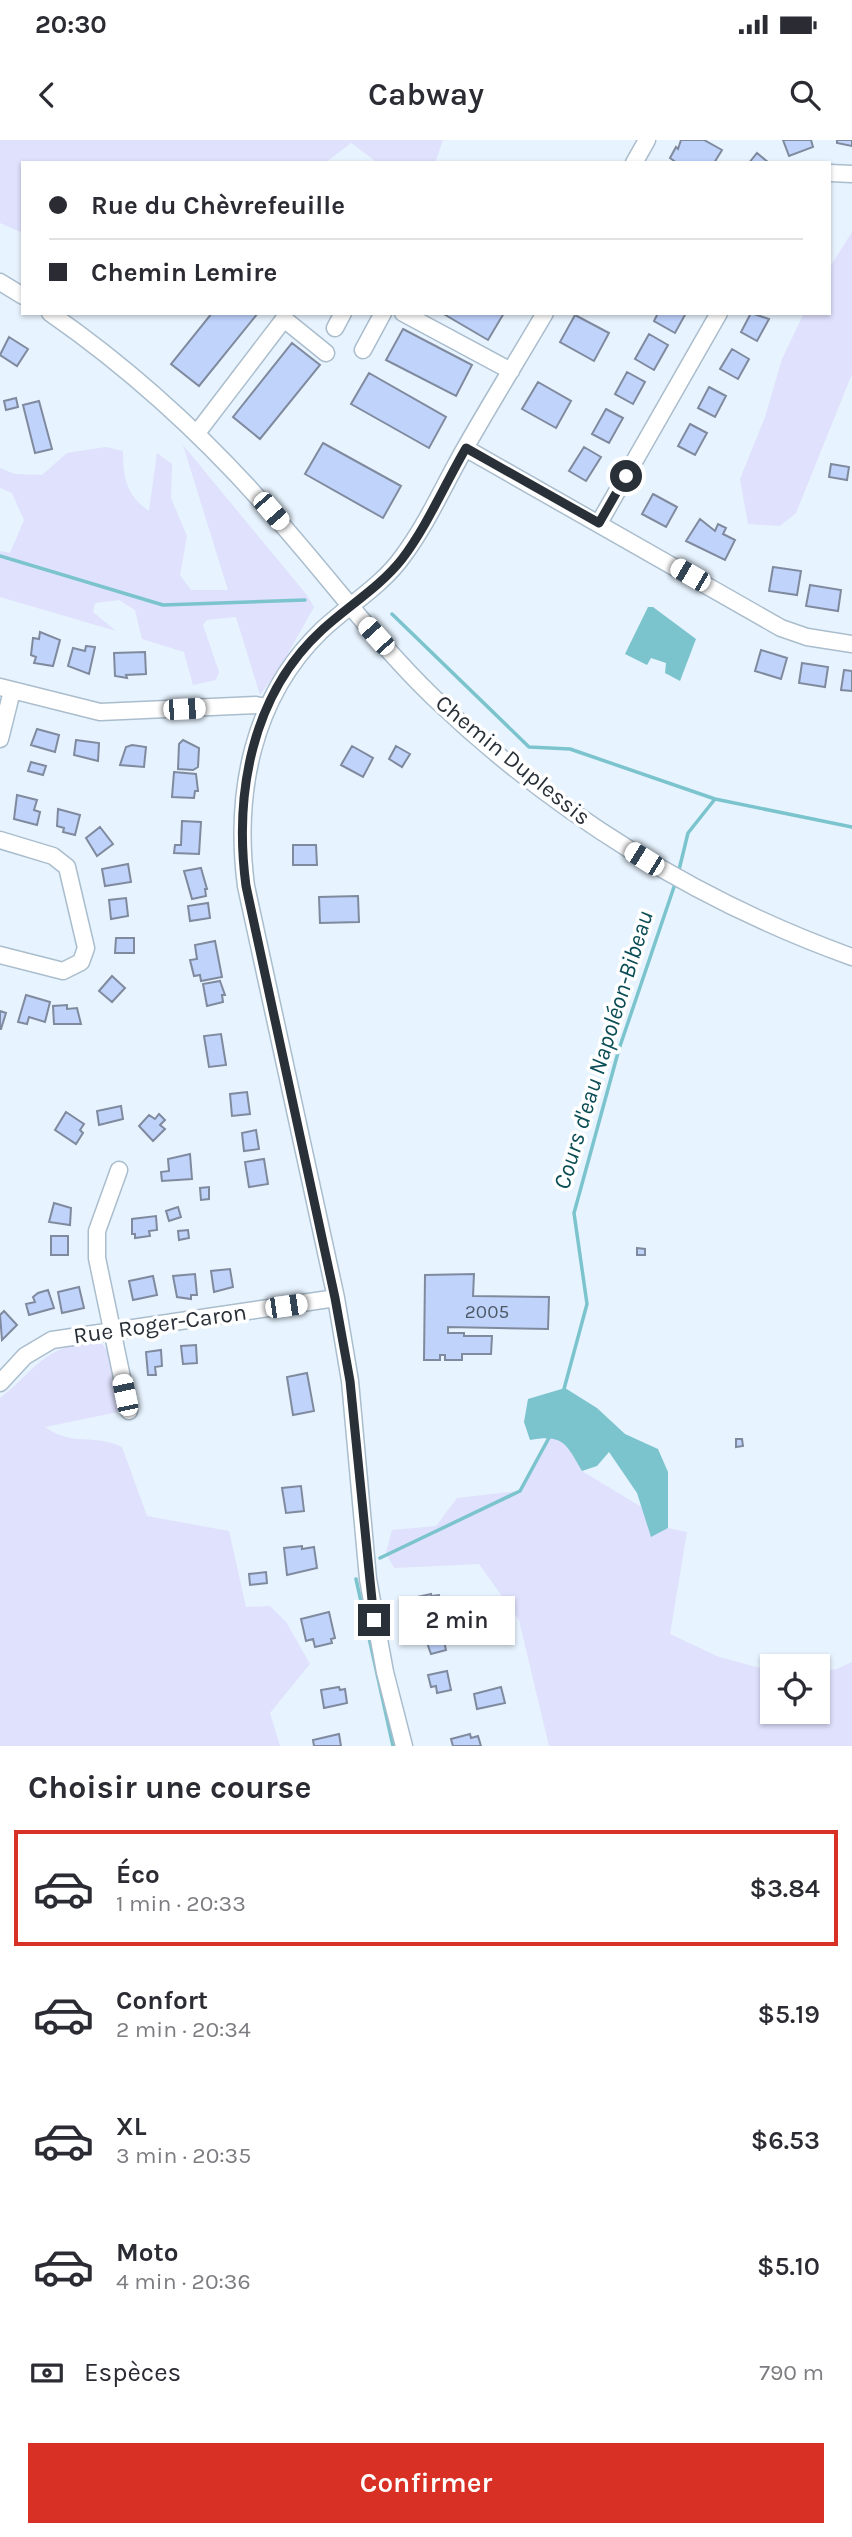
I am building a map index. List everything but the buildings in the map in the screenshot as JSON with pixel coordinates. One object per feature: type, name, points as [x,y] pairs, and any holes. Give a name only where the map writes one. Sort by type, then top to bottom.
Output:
[{"type":"street","points":[[635,161],[647,140]]},
{"type":"street","points":[[831,173],[852,174]]},
{"type":"street","points":[[0,282],[21,295]]},
{"type":"street","name":"Chemin Duplessis","points":[[53,315],[121,365],[197,433],[271,511],[350,606],[432,696],[466,727],[579,816],[644,859],[726,904],[852,957]]},
{"type":"street","points":[[363,350],[382,315]]},
{"type":"street","points":[[408,315],[511,371]]},
{"type":"street","points":[[404,1746],[385,1672],[368,1579],[350,1381],[335,1298],[259,951],[241,851],[246,774],[267,707],[310,643],[402,558],[544,315]]},
{"type":"street","points":[[599,523],[718,315]]},
{"type":"street","points":[[197,433],[281,316],[326,353]]},
{"type":"street","points":[[466,448],[781,628],[807,637],[852,644]]},
{"type":"street","points":[[0,739],[6,689],[100,712],[256,705],[267,707]]},
{"type":"street","points":[[0,840],[53,856],[67,867],[86,948],[80,962],[63,971],[0,955]]},
{"type":"street","points":[[119,1170],[97,1231],[97,1258],[129,1412]]},
{"type":"street","name":"Rue Roger-Caron","points":[[0,1383],[25,1356],[51,1340],[335,1298]]},
{"type":"shaded area","points":[[0,140],[443,140],[436,161],[375,161],[351,143],[328,161],[21,161],[21,232],[0,223]]},
{"type":"shaded area","points":[[852,232],[852,374],[796,513],[780,526],[748,524],[740,479],[765,417],[782,359],[803,315],[831,315],[831,265]]},
{"type":"shaded area","points":[[183,445],[314,607],[281,666],[260,695],[236,617],[207,620],[203,625],[219,672],[216,680],[193,685],[184,652],[142,639],[135,610],[119,600],[95,603],[93,612],[116,631],[0,597],[0,551],[10,553],[24,520],[12,493],[0,488],[0,468],[15,474],[42,475],[67,453],[106,447],[123,451],[127,485],[135,499],[149,511],[157,453],[172,464],[171,498],[187,536],[180,575],[191,590],[228,590]]},
{"type":"shaded area","points":[[648,607],[653,607],[696,639],[680,681],[665,673],[666,663],[651,658],[647,665],[625,654]]},
{"type":"shaded area","points":[[83,1344],[102,1344],[108,1352],[118,1412],[45,1427],[64,1437],[102,1441],[122,1447],[147,1516],[229,1531],[246,1607],[270,1606],[286,1622],[310,1664],[270,1713],[280,1746],[0,1746],[0,1398],[55,1352]]},
{"type":"shaded area","points":[[565,1388],[597,1408],[625,1434],[658,1449],[668,1472],[668,1528],[651,1537],[637,1493],[609,1452],[597,1466],[582,1471],[563,1443],[550,1439],[530,1440],[524,1422],[528,1399]]},
{"type":"shaded area","points":[[551,1437],[566,1443],[582,1471],[643,1508],[651,1536],[668,1528],[687,1532],[670,1634],[719,1657],[760,1668],[760,1724],[830,1724],[830,1670],[852,1662],[852,1746],[549,1746],[519,1620],[479,1564],[394,1568],[386,1553],[392,1530],[436,1526],[457,1498],[519,1491]]},
{"type":"waterway","points":[[0,556],[163,605],[305,600]]},
{"type":"waterway","points":[[392,614],[529,747],[570,749],[715,799],[852,827]]},
{"type":"waterway","name":"Cours d'eau Napoléon-Bibeau","points":[[678,874],[688,833],[715,799]]},
{"type":"waterway","name":"Cours d'eau Napoléon-Bibeau","points":[[564,1389],[587,1304],[574,1213],[619,1049],[676,881]]},
{"type":"waterway","name":"Cours d'eau Napoléon-Bibeau","points":[[380,1558],[520,1491],[551,1434]]},
{"type":"waterway","name":"Cours d'eau Napoléon-Bibeau","points":[[356,1579],[393,1746]]},
{"type":"route","points":[[374,1620],[350,1381],[335,1298],[246,886],[240,829],[246,774],[267,707],[288,672],[320,631],[373,587],[402,558],[466,448],[599,523],[626,476]]}]
